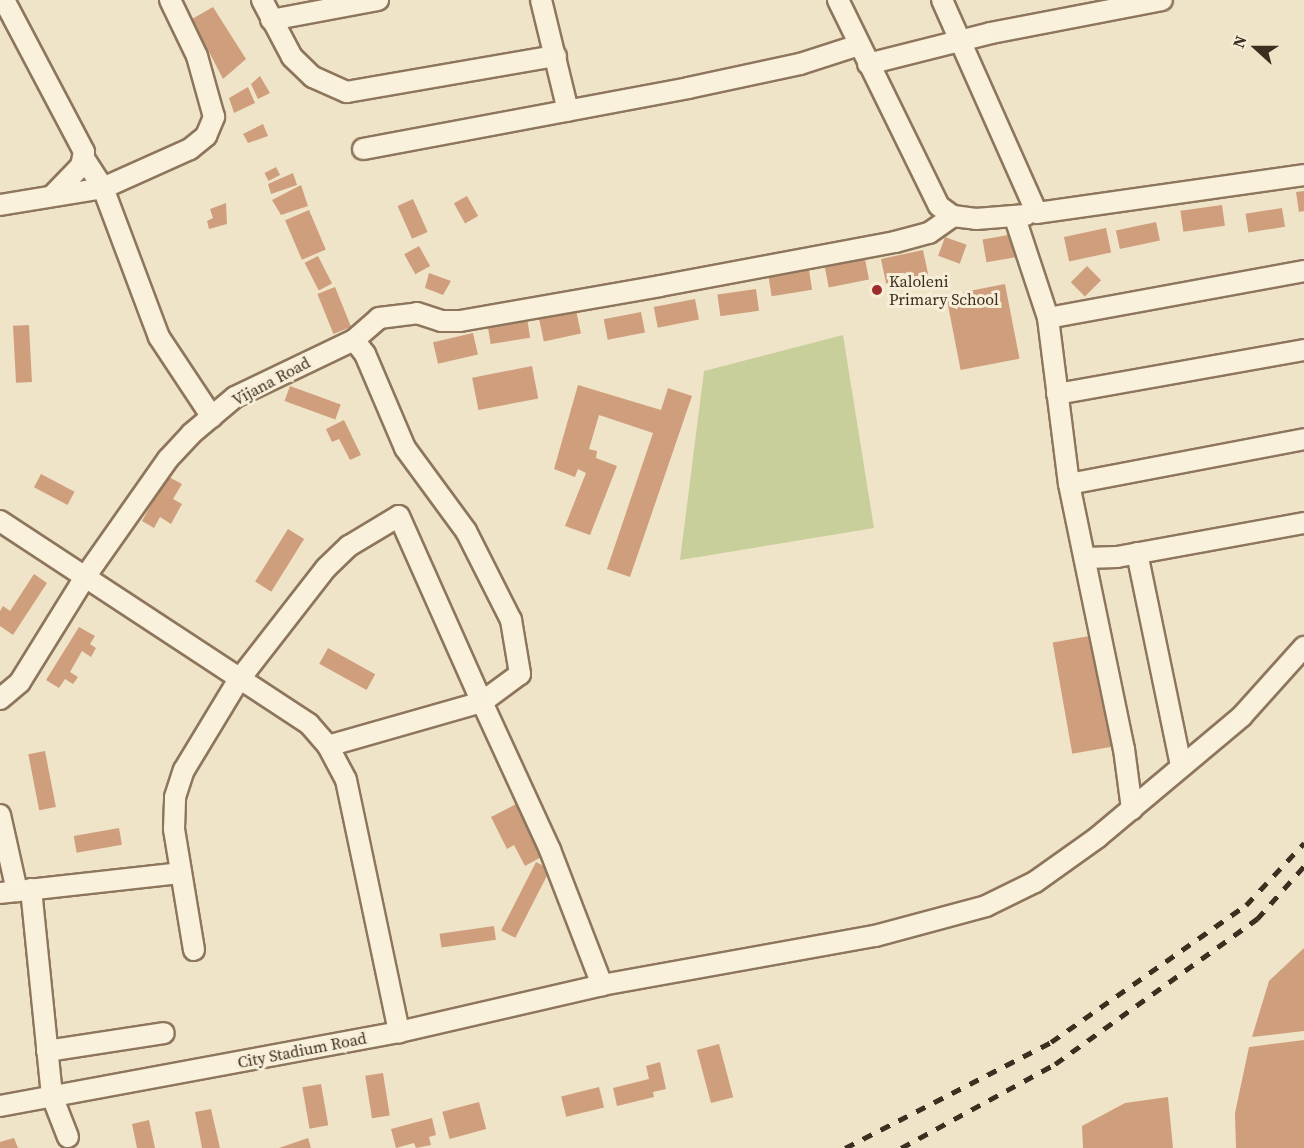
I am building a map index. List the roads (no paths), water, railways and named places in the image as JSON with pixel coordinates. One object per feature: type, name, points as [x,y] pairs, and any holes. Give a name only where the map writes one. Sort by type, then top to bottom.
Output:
[{"type":"street","points":[[4,0],[76,129],[85,159],[103,188],[159,337],[212,417]]},
{"type":"street","points":[[0,205],[103,188],[199,144],[211,125],[213,117],[197,56],[170,0]]},
{"type":"street","points":[[262,0],[270,20],[292,57],[313,77],[347,92],[556,56]]},
{"type":"street","points":[[270,20],[378,0]]},
{"type":"street","points":[[541,0],[568,111]]},
{"type":"street","points":[[838,0],[929,194],[953,216],[1015,218],[1304,175]]},
{"type":"street","points":[[942,0],[1037,213]]},
{"type":"street","points":[[868,64],[960,40],[1162,0]]},
{"type":"street","points":[[363,149],[568,111],[800,64],[859,45]]},
{"type":"street","points":[[53,195],[85,159]]},
{"type":"street","name":"Vijana Road","points":[[0,699],[20,682],[85,577],[168,459],[236,397],[354,340],[379,318],[417,313],[441,321],[460,321],[648,288],[895,242],[929,233],[953,216]]},
{"type":"street","points":[[1015,218],[1048,318],[1069,484],[1132,809]]},
{"type":"street","points":[[1048,318],[1304,271]]},
{"type":"street","points":[[328,746],[482,702],[520,674],[511,620],[466,531],[405,448],[365,354],[354,340]]},
{"type":"street","points":[[1057,394],[1304,350]]},
{"type":"street","points":[[1069,484],[1304,439]]},
{"type":"street","points":[[194,950],[181,873],[175,797],[184,770],[238,681],[326,567],[349,546],[399,516],[550,850],[602,985]]},
{"type":"street","points":[[0,521],[238,681],[309,724],[328,746],[346,780],[399,1032]]},
{"type":"street","points":[[1085,558],[1137,553],[1304,523]]},
{"type":"street","points":[[1137,553],[1181,766]]},
{"type":"street","name":"City Stadium Road","points":[[0,1106],[399,1032],[602,985],[821,947],[962,914],[1035,882],[1132,809],[1242,716],[1304,647]]},
{"type":"street","points":[[0,815],[47,1051],[52,1096],[68,1137]]},
{"type":"street","points":[[16,891],[181,873]]},
{"type":"street","points":[[47,1051],[164,1033]]},
{"type":"railway","points":[[845,1148],[1051,1042],[1246,905],[1304,843]]},
{"type":"railway","points":[[901,1148],[1055,1064],[1257,919],[1304,866]]},
{"type":"place","name":"Kaloleni Primary School","points":[[877,290]]}]
